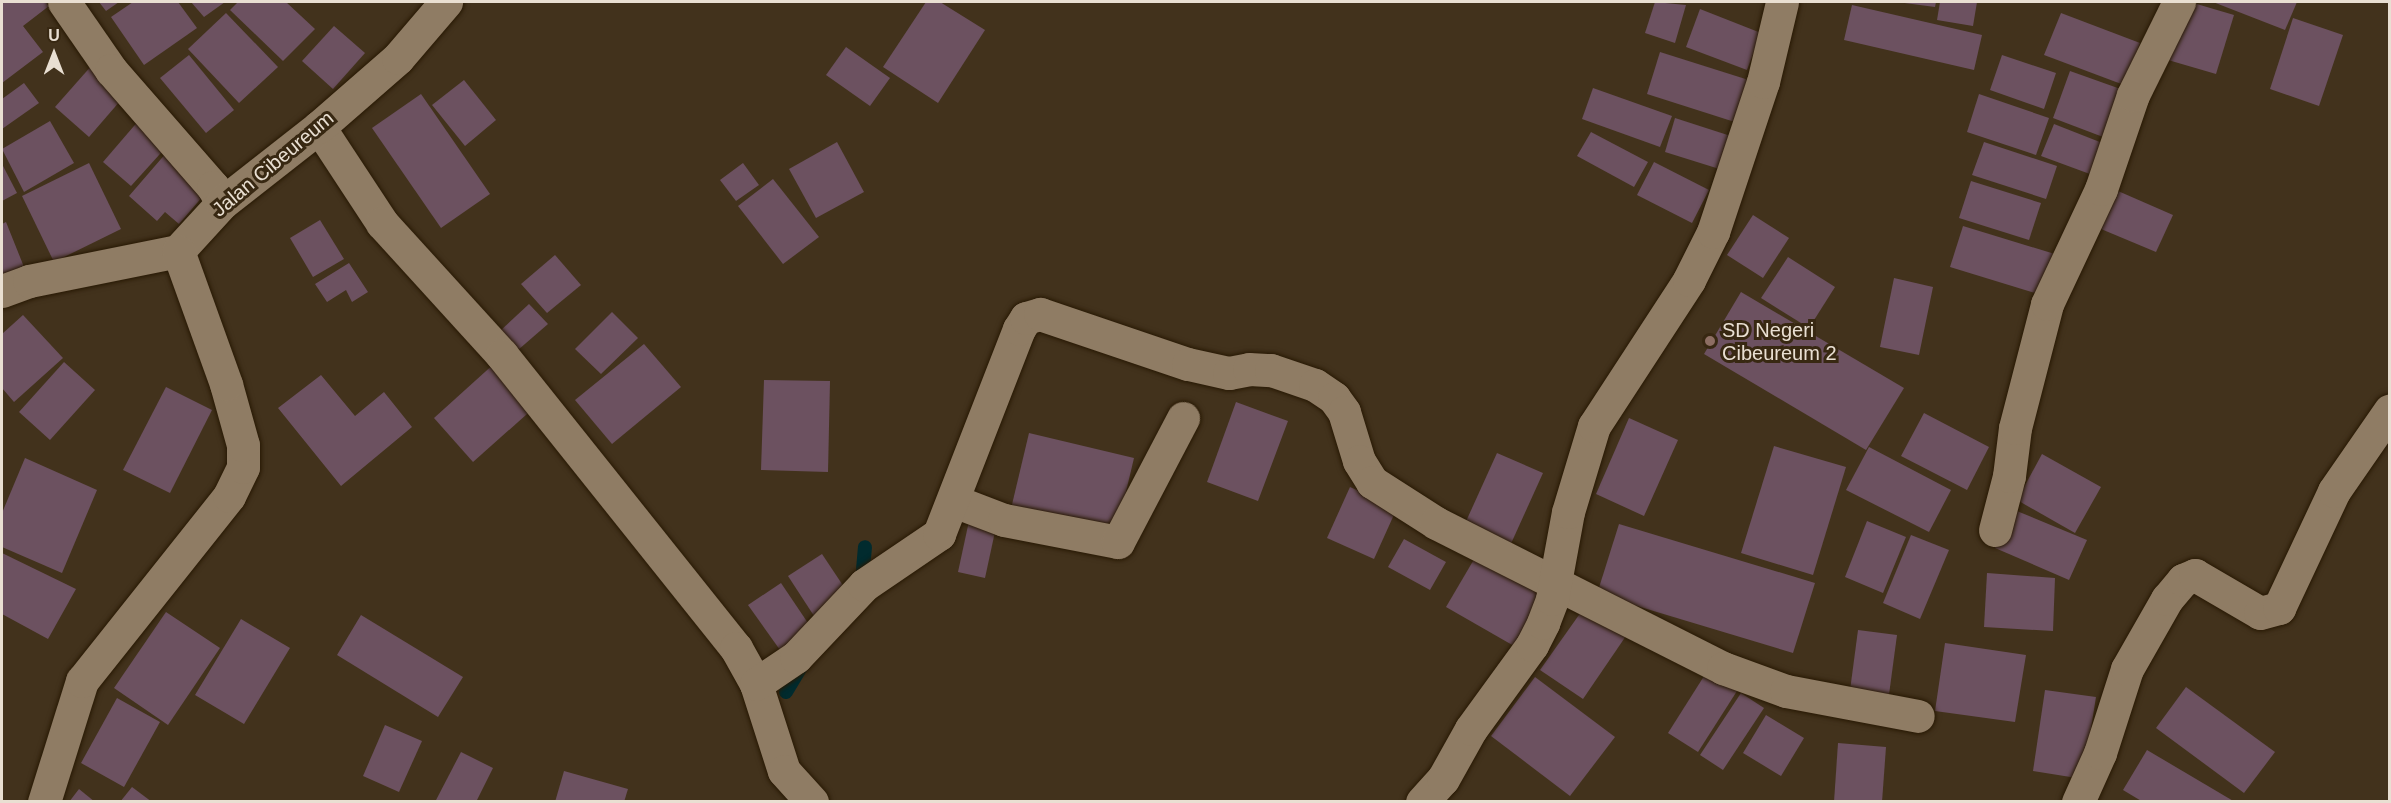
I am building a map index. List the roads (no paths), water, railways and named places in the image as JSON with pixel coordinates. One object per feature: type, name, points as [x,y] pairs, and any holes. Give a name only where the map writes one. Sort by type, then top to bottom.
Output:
[{"type":"street","points":[[64,2],[111,70],[213,187],[222,203]]},
{"type":"street","name":"Jalan Cibeureum","points":[[178,251],[222,203],[319,127],[398,58],[446,2]]},
{"type":"street","points":[[1422,801],[1443,779],[1471,729],[1532,645],[1555,585],[1568,512],[1594,426],[1689,280],[1713,232],[1763,82],[1782,2]]},
{"type":"street","points":[[1995,530],[2009,476],[2015,428],[2047,304],[2102,189],[2133,95],[2179,2]]},
{"type":"street","points":[[319,127],[382,223],[502,356],[736,648],[756,684],[784,771],[812,801]]},
{"type":"street","points":[[2,291],[178,251],[226,384],[243,445],[243,467],[229,496],[82,681],[45,801]]},
{"type":"street","points":[[756,684],[796,657],[864,585],[939,534],[954,501],[1019,329],[1026,318],[1040,314],[1188,364],[1229,373],[1271,370],[1315,385],[1334,398],[1344,412],[1359,461],[1380,490],[1555,585],[1724,668],[1786,691],[1918,716]]},
{"type":"street","points":[[2078,801],[2100,753],[2127,669],[2167,599],[2183,580],[2195,575],[2260,613],[2278,608],[2334,491],[2390,410]]},
{"type":"street","points":[[954,501],[1004,520],[1118,542],[1183,418]]},
{"type":"waterway","points":[[862,581],[865,547]]},
{"type":"waterway","points":[[786,692],[804,662]]},
{"type":"place","name":"SD Negeri Cibeureum 2","points":[[1710,341]]}]
